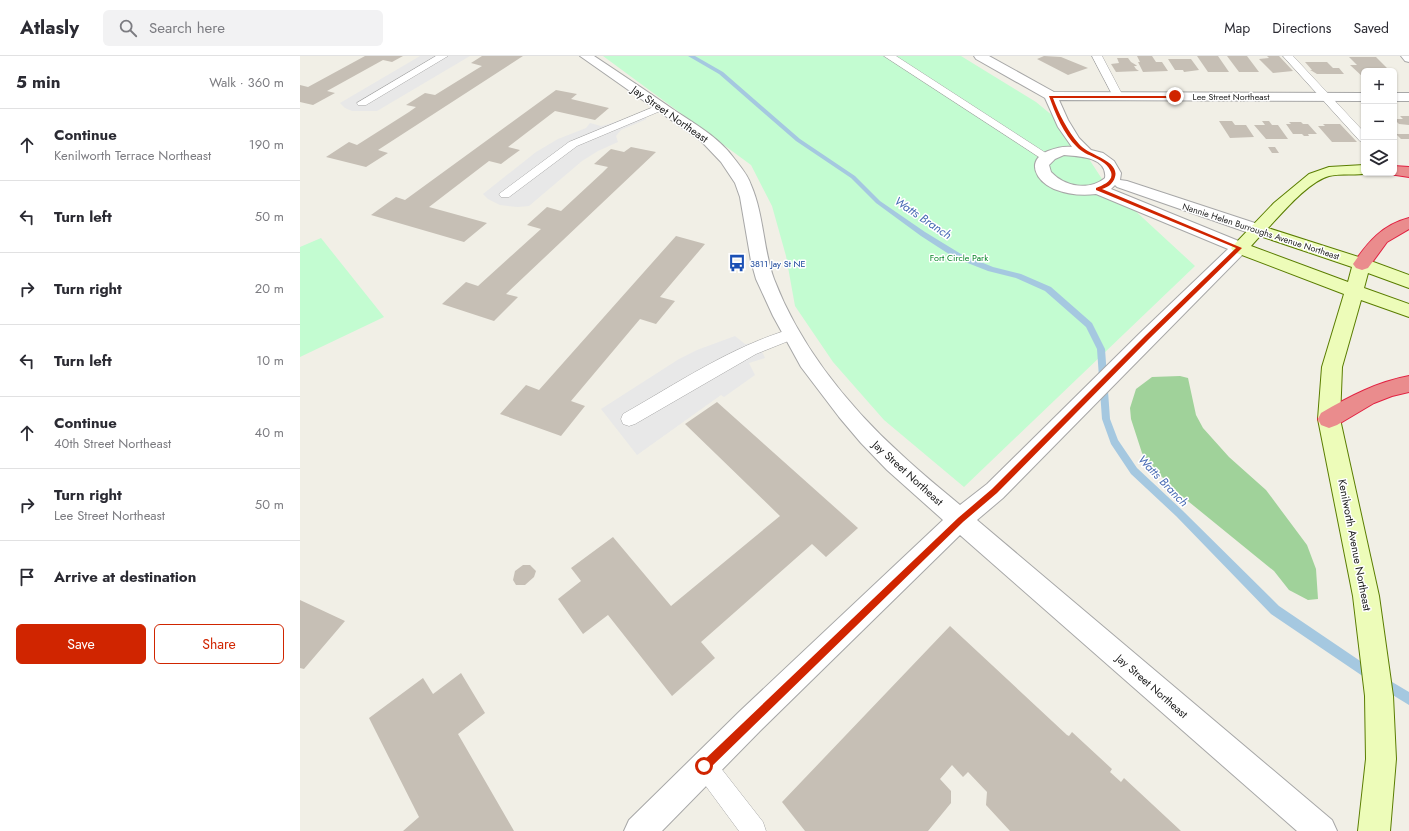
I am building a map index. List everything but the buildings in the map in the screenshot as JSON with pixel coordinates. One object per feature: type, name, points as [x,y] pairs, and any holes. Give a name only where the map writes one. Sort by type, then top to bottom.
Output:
[{"type":"highway","points":[[1397,170],[1409,172]]},
{"type":"highway","points":[[1362,264],[1374,246],[1390,230],[1409,223]]},
{"type":"highway","points":[[1329,419],[1370,394],[1387,388],[1409,384]]},
{"type":"main road","points":[[1397,170],[1409,168]]},
{"type":"main road","points":[[1240,248],[1282,204],[1315,177],[1332,172],[1361,170]]},
{"type":"main road","name":"Nannie Helen Burroughs Avenue Northeast","points":[[1258,230],[1362,264],[1409,282]]},
{"type":"main road","name":"Nannie Helen Burroughs Avenue Northeast","points":[[1240,248],[1409,311]]},
{"type":"main road","name":"Kenilworth Avenue Northeast","points":[[1362,264],[1332,367],[1329,419],[1366,596],[1379,696],[1380,759],[1374,831]]},
{"type":"street","name":"Jay Street Northeast","points":[[586,56],[706,138],[727,159],[743,183],[752,211],[756,244],[765,279],[791,334],[826,386],[869,437],[895,463],[960,520],[1321,831]]},
{"type":"street","points":[[980,56],[1051,96],[1057,115],[1078,146],[1086,153]]},
{"type":"street","name":"Lee Street Northeast","points":[[1051,96],[1361,97]]},
{"type":"street","points":[[1397,97],[1409,97]]},
{"type":"street","points":[[1050,155],[1057,115]]},
{"type":"street","points":[[1063,151],[1086,153],[1105,161],[1111,167],[1114,174],[1112,180],[1107,186],[1086,191],[1074,190],[1052,182],[1045,175],[1042,169],[1042,163],[1050,155],[1063,151]]},
{"type":"street","name":"Nannie Helen Burroughs Avenue Northeast","points":[[1112,180],[1159,198],[1258,230]]},
{"type":"street","name":"Nannie Helen Burroughs Avenue Northeast","points":[[1098,189],[1240,248]]},
{"type":"street","points":[[640,831],[704,766],[960,520],[995,491],[1147,338],[1240,248]]},
{"type":"lane","points":[[362,103],[443,56]]},
{"type":"lane","points":[[889,56],[1050,155]]},
{"type":"lane","points":[[1097,56],[1118,96]]},
{"type":"lane","points":[[1288,56],[1361,136]]},
{"type":"lane","points":[[504,194],[573,144],[662,107]]},
{"type":"lane","points":[[629,419],[751,350],[791,334]]},
{"type":"lane","points":[[704,766],[754,831]]},
{"type":"green space","name":"Fort Circle Park","points":[[603,56],[961,56],[1036,102],[1070,130],[1104,182],[1195,266],[964,487],[884,420],[833,362],[795,306],[786,256],[772,206],[751,165]]},
{"type":"green space","points":[[321,238],[384,317],[300,357],[300,247]]},
{"type":"green space","points":[[1180,376],[1188,378],[1196,415],[1203,428],[1229,457],[1266,490],[1307,545],[1316,569],[1318,599],[1308,600],[1289,590],[1274,571],[1178,493],[1150,465],[1142,453],[1131,419],[1130,408],[1136,389],[1152,377]]},
{"type":"shaded area","points":[[420,56],[470,56],[377,111],[352,111],[345,108],[340,103]]},
{"type":"shaded area","points":[[638,114],[647,119],[621,130],[616,136],[618,142],[598,151],[582,161],[529,206],[517,207],[500,205],[488,199],[483,194],[536,152],[558,139],[586,128],[590,123],[601,126]]},
{"type":"shaded area","points":[[735,336],[745,344],[758,343],[765,358],[749,363],[755,375],[724,397],[721,395],[637,455],[601,409],[679,359],[697,350]]},
{"type":"waterway","name":"Watts Branch","points":[[691,56],[721,73],[798,140],[853,177],[878,202],[923,234],[958,256],[991,269],[1018,276],[1048,289],[1089,325],[1101,349],[1106,419],[1114,441],[1134,471],[1179,513],[1275,610],[1371,675]]},
{"type":"waterway","name":"Watts Branch","points":[[1382,682],[1409,699]]},
{"type":"place","name":"3811 Jay St NE","points":[[737,263]]},
{"type":"route","points":[[704,766],[960,520],[995,491],[1147,338],[1240,248],[1098,189],[1107,186],[1112,180],[1114,174],[1111,167],[1105,161],[1086,153],[1078,146],[1057,115],[1051,96],[1175,96]]}]
